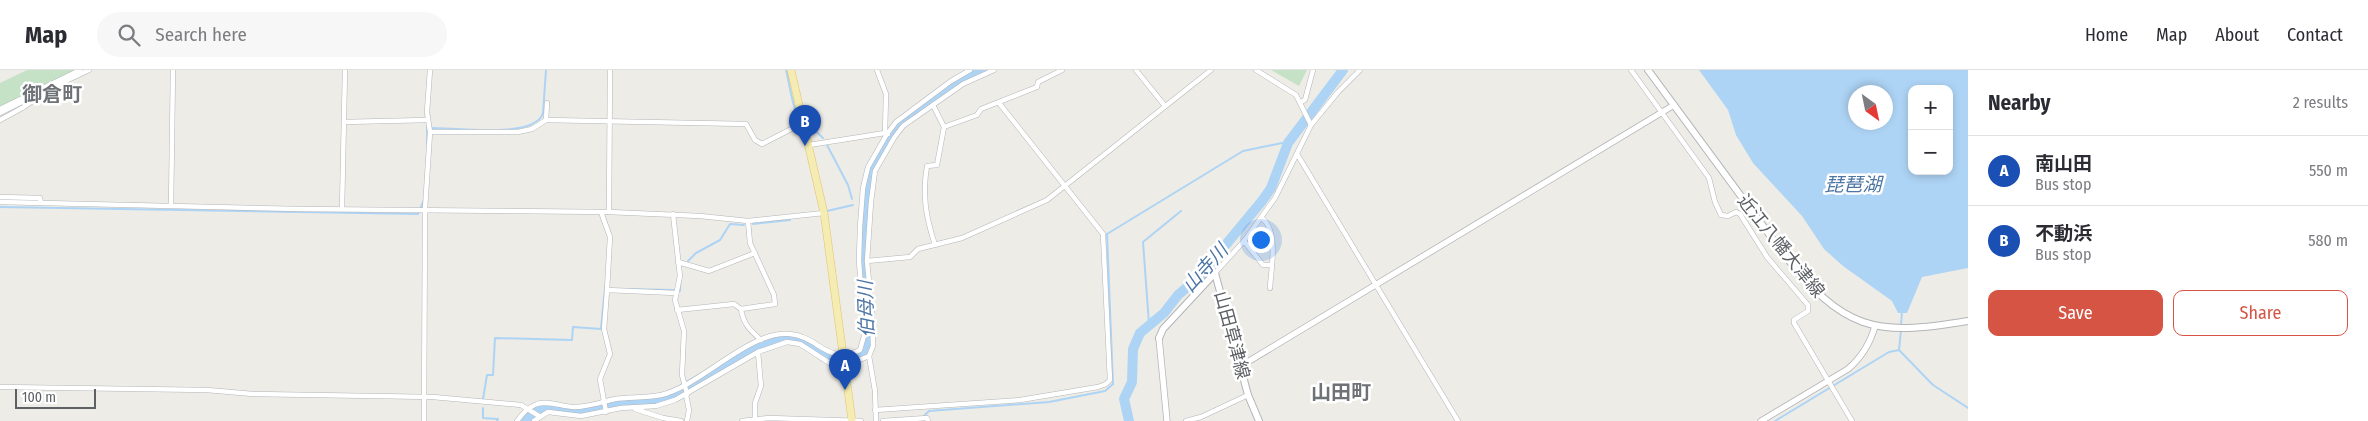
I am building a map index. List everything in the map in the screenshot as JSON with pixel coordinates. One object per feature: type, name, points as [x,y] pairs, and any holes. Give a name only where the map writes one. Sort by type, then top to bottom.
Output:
[{"type":"main road","points":[[791,70],[824,213],[852,421]]},
{"type":"main road","name":"近江八幡大津線","points":[[1648,70],[1806,281],[1832,306],[1847,315],[1876,326],[1901,329],[1968,321]]},
{"type":"main road","name":"山田草津線","points":[[1159,338],[1163,329],[1215,273]]},
{"type":"main road","name":"山田草津線","points":[[1215,273],[1248,395],[1260,421]]},
{"type":"street","points":[[0,111],[80,70]]},
{"type":"street","points":[[0,111],[89,70]]},
{"type":"street","points":[[170,206],[173,70]]},
{"type":"street","points":[[342,208],[345,70]]},
{"type":"street","points":[[424,421],[425,209],[430,132],[427,120],[430,70]]},
{"type":"street","points":[[609,212],[610,70]]},
{"type":"street","points":[[877,70],[886,94],[886,133]]},
{"type":"street","points":[[517,421],[530,410],[543,403],[577,407],[657,396],[684,385],[759,341],[779,334],[804,336],[830,353],[844,355],[860,350],[863,343],[859,260],[862,202],[868,167],[886,133],[896,122],[951,81],[970,70]]},
{"type":"street","points":[[876,421],[874,383],[869,356],[873,346],[867,261],[875,172],[903,126],[963,84],[994,70]]},
{"type":"street","points":[[944,127],[1037,87],[1038,82],[1062,70]]},
{"type":"street","points":[[1136,70],[1165,106]]},
{"type":"street","points":[[867,261],[910,257],[918,249],[962,238],[1047,200],[1211,70]]},
{"type":"street","points":[[1256,70],[1296,94],[1310,123]]},
{"type":"street","points":[[1301,102],[1305,100],[1314,70]]},
{"type":"street","points":[[1215,273],[1244,241],[1275,198],[1298,154],[1310,123],[1360,70]]},
{"type":"street","points":[[1631,70],[1709,178],[1715,202],[1721,215],[1728,216],[1736,212],[1740,214],[1767,257],[1808,305],[1808,311],[1794,320],[1794,323],[1852,421]]},
{"type":"street","points":[[0,120],[24,107],[53,87]]},
{"type":"street","points":[[875,410],[1020,400],[1098,388],[1108,382],[1110,371],[1103,234],[999,103]]},
{"type":"street","points":[[546,120],[547,104]]},
{"type":"street","points":[[933,105],[944,127],[937,164],[927,166],[926,176],[924,210],[935,245]]},
{"type":"street","points":[[1241,366],[1674,105]]},
{"type":"street","points":[[344,122],[427,120]]},
{"type":"street","points":[[430,132],[518,132],[532,129],[546,120],[746,124],[755,140],[762,144],[803,124]]},
{"type":"street","points":[[809,145],[886,133],[894,138]]},
{"type":"street","points":[[1298,154],[1458,421]]},
{"type":"street","points":[[0,197],[40,198],[41,203]]},
{"type":"street","points":[[0,202],[609,212],[673,214],[748,221],[824,213]]},
{"type":"street","points":[[862,202],[871,202]]},
{"type":"street","points":[[601,212],[610,237],[604,329],[610,354],[600,379],[606,412]]},
{"type":"street","points":[[673,214],[680,276],[676,293],[677,310],[684,331],[682,369],[689,410],[687,421]]},
{"type":"street","points":[[1262,218],[1268,223],[1271,238],[1270,288]]},
{"type":"street","points":[[677,310],[728,304],[734,304],[741,309],[775,304],[774,295],[750,243],[748,221]]},
{"type":"street","points":[[1244,241],[1263,265],[1271,265]]},
{"type":"street","points":[[678,262],[709,272],[755,253]]},
{"type":"street","points":[[607,290],[676,293]]},
{"type":"street","points":[[741,309],[743,320],[759,341],[761,386],[755,403],[755,419]]},
{"type":"street","points":[[1761,421],[1831,385],[1860,357],[1868,345],[1876,326]]},
{"type":"street","points":[[1159,338],[1167,421]]},
{"type":"street","points":[[534,421],[538,415],[548,412],[581,416],[634,407],[656,406],[686,394],[759,351],[787,342],[800,344],[831,364],[845,366],[869,356]]},
{"type":"street","points":[[0,387],[207,390],[253,394],[423,397],[520,405],[538,415]]},
{"type":"street","points":[[1186,421],[1200,417],[1248,395]]},
{"type":"street","points":[[634,407],[649,414],[681,421]]},
{"type":"street","points":[[883,421],[927,418],[928,421]]},
{"type":"street","points":[[742,421],[755,419],[861,421]]},
{"type":"green space","points":[[27,70],[75,70],[0,107],[0,83]]},
{"type":"green space","points":[[1271,70],[1307,70],[1299,86]]},
{"type":"water","name":"琵琶湖","points":[[1699,70],[1968,70],[1968,268],[1922,277],[1907,313],[1898,313],[1892,301],[1843,266],[1824,249],[1802,216],[1753,163],[1736,135],[1728,110]]},
{"type":"waterway","points":[[427,143],[427,128],[509,129],[525,127],[537,121],[543,113],[546,70]]},
{"type":"waterway","points":[[786,70],[797,115]]},
{"type":"waterway","name":"伯母川","points":[[524,421],[543,407],[578,412],[613,405],[665,399],[751,349],[785,339],[801,340],[824,357],[839,361],[861,355],[868,345],[864,263],[867,189],[872,168],[897,126],[960,80],[982,70]]},
{"type":"waterway","name":"山寺川","points":[[1129,421],[1124,399],[1132,382],[1133,349],[1140,333],[1164,313],[1178,295],[1199,277],[1262,201],[1271,188],[1288,143],[1343,70]]},
{"type":"waterway","points":[[807,123],[823,138]]},
{"type":"waterway","points":[[925,421],[924,416],[929,411],[1049,402],[1105,391],[1113,384],[1107,234],[1243,151],[1282,143],[1288,145]]},
{"type":"waterway","points":[[827,145],[848,185],[852,199]]},
{"type":"waterway","points":[[0,207],[418,214],[424,200]]},
{"type":"waterway","points":[[827,211],[853,205]]},
{"type":"waterway","points":[[1149,324],[1143,242],[1181,211]]},
{"type":"waterway","points":[[753,224],[790,220]]},
{"type":"waterway","points":[[688,261],[696,253],[720,240],[730,224],[744,225]]},
{"type":"waterway","points":[[680,291],[681,268]]},
{"type":"waterway","points":[[483,399],[487,375],[493,375],[495,338],[572,340],[573,327],[601,329],[605,288]]},
{"type":"waterway","points":[[621,289],[674,290]]},
{"type":"waterway","points":[[1901,325],[1902,312]]},
{"type":"waterway","points":[[1899,350],[1901,330]]},
{"type":"waterway","points":[[1899,350],[1933,385],[1968,408]]},
{"type":"waterway","points":[[1775,421],[1889,352],[1899,350]]},
{"type":"waterway","points":[[483,408],[483,418],[498,419],[497,421]]},
{"type":"place","name":"不動浜","points":[[805,146]]},
{"type":"place","name":"南山田","points":[[845,390]]},
{"type":"district","name":"御倉町","points":[[52,94]]},
{"type":"district","name":"山田町","points":[[1341,392]]}]
